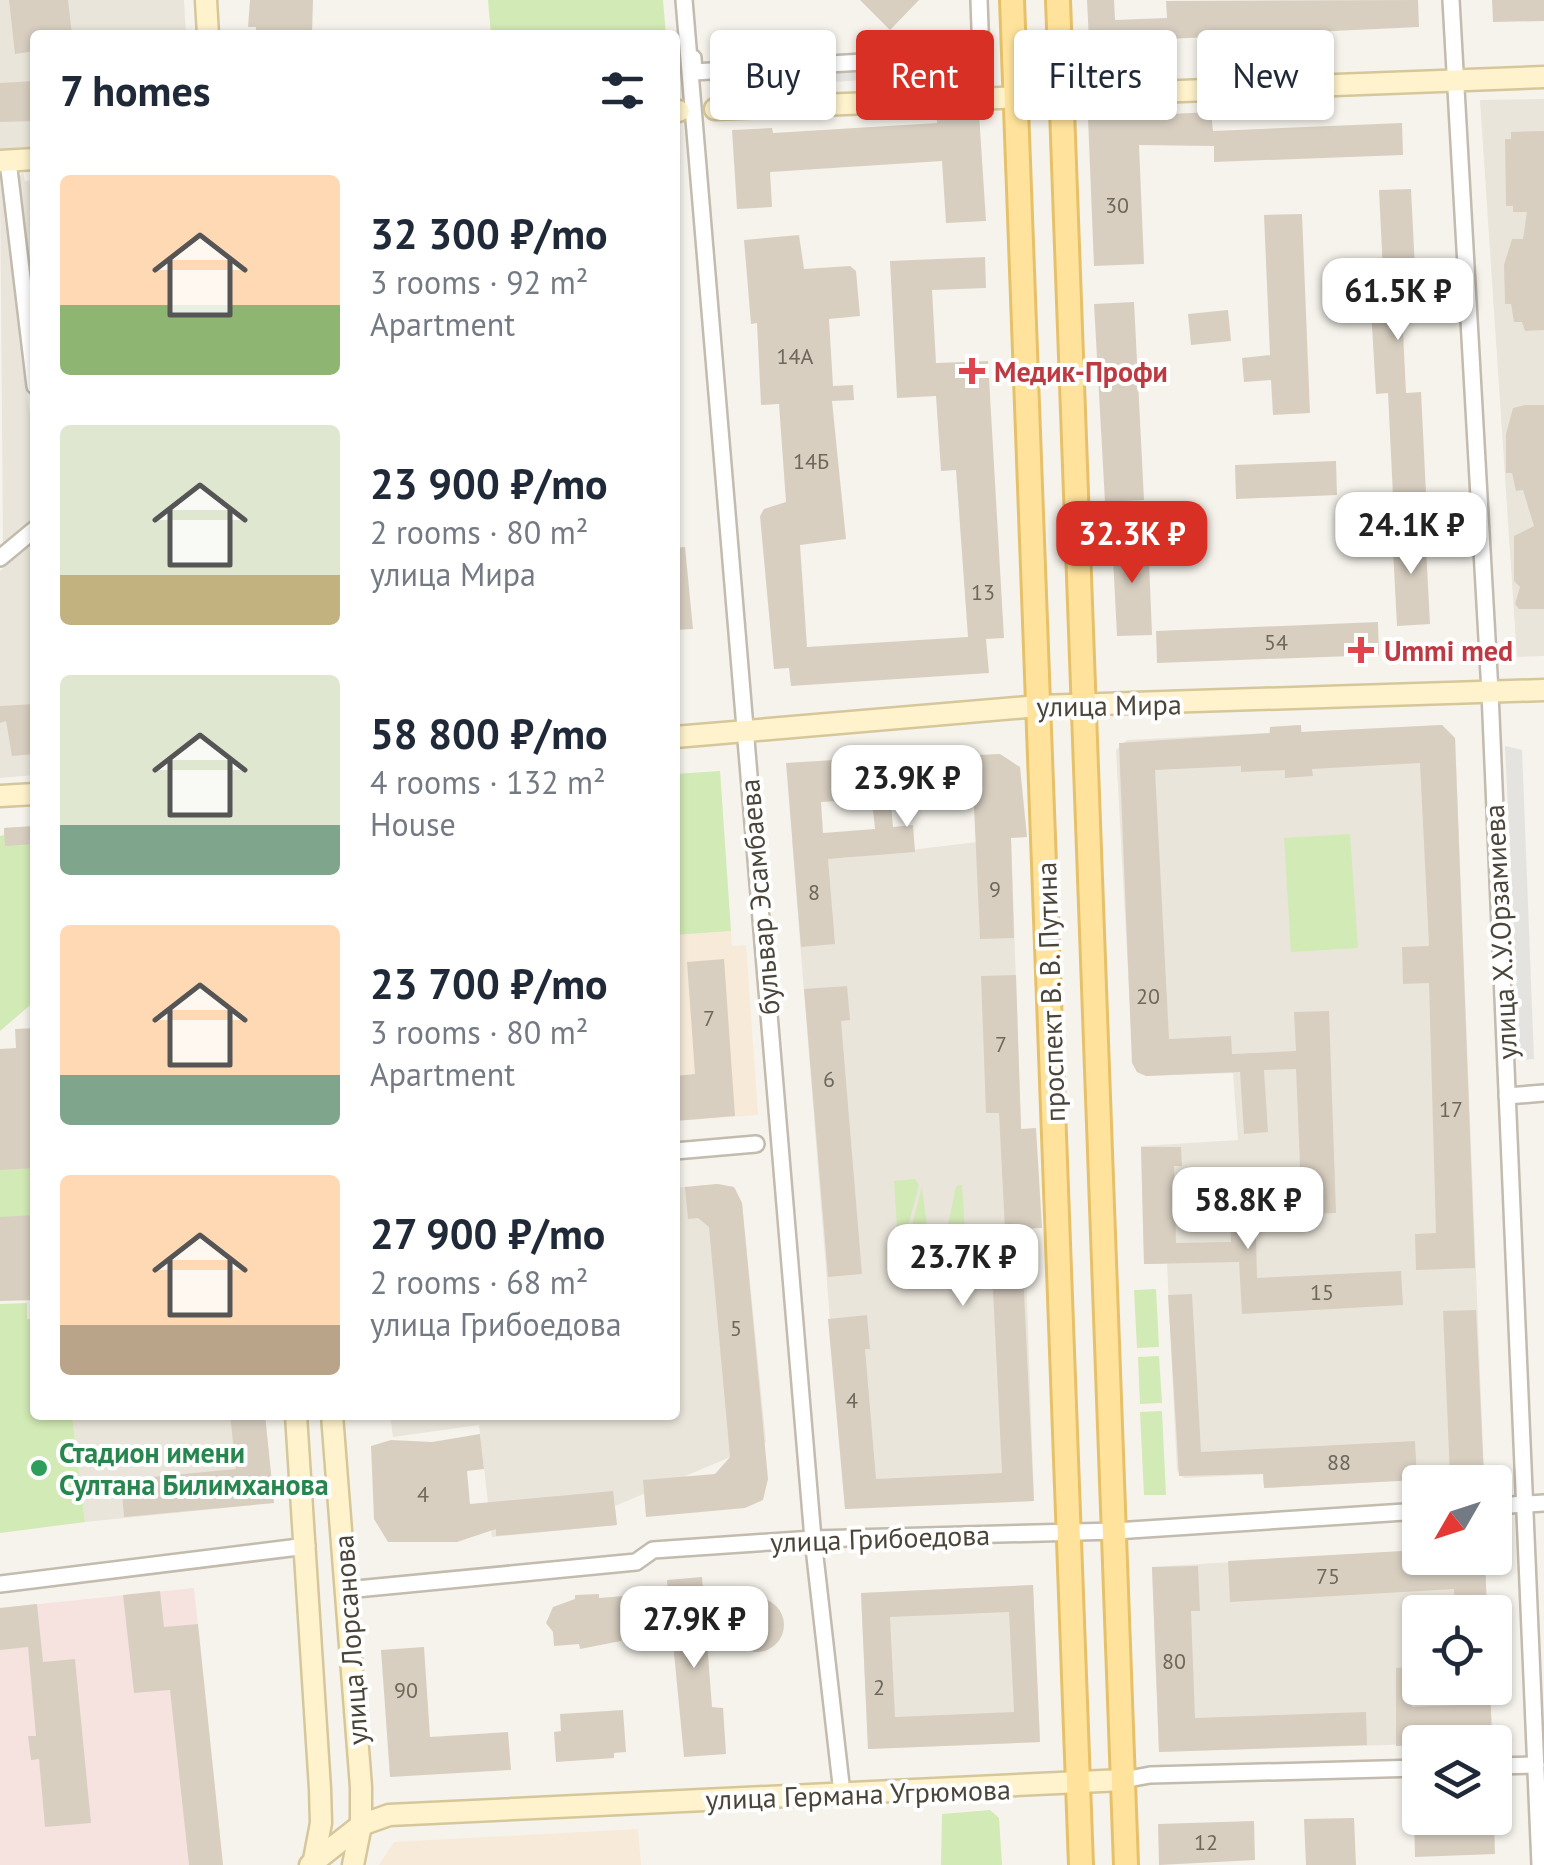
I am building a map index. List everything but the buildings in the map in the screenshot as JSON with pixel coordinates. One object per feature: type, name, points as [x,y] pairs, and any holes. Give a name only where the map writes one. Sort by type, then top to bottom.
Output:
[{"type":"main road","points":[[206,0],[208,30]]},
{"type":"main road","name":"проспект В. В. Путина","points":[[1012,0],[1014,38]]},
{"type":"main road","name":"проспект В. В. Путина","points":[[1058,0],[1060,30]]},
{"type":"main road","points":[[1177,89],[1544,77]]},
{"type":"main road","points":[[836,103],[1014,95]]},
{"type":"main road","name":"проспект В. В. Путина","points":[[1018,120],[1081,1865]]},
{"type":"main road","name":"проспект В. В. Путина","points":[[1064,120],[1126,1865]]},
{"type":"main road","points":[[4,161],[30,160]]},
{"type":"main road","name":"улица Мира","points":[[680,737],[1039,706],[1544,690]]},
{"type":"main road","points":[[0,796],[30,794]]},
{"type":"main road","name":"улица Лорсанова","points":[[296,1420],[321,1823],[312,1865]]},
{"type":"main road","name":"улица Лорсанова","points":[[332,1420],[361,1825],[353,1865]]},
{"type":"main road","name":"улица Германа Угрюмова","points":[[312,1865],[361,1825],[390,1815],[1123,1780]]},
{"type":"street","points":[[687,0],[694,72],[981,55],[978,0]]},
{"type":"street","name":"бульвар Эсамбаева","points":[[687,0],[813,1539],[842,1793]]},
{"type":"street","name":"улица Х.У.Орзамиева","points":[[1451,0],[1490,692],[1536,1765],[1542,1825],[1540,1865]]},
{"type":"street","points":[[4,161],[30,350]]},
{"type":"street","points":[[1,559],[30,533]]},
{"type":"street","points":[[1507,1096],[1544,1094]]},
{"type":"street","points":[[680,1151],[756,1144]]},
{"type":"street","points":[[1512,1505],[1544,1504]]},
{"type":"street","name":"улица Грибоедова","points":[[346,1590],[636,1562],[653,1550],[813,1539],[1114,1531],[1402,1512]]},
{"type":"street","points":[[0,1584],[306,1546]]},
{"type":"street","points":[[1512,1766],[1536,1765]]},
{"type":"street","name":"улица Германа Угрюмова","points":[[1123,1780],[1150,1775],[1402,1768]]},
{"type":"shaded area","points":[[0,0],[184,0],[186,30],[30,30],[30,149],[0,152]]},
{"type":"shaded area","points":[[856,66],[856,81],[836,82],[836,67]]},
{"type":"shaded area","points":[[1544,99],[1544,656],[1517,657],[1480,100]]},
{"type":"shaded area","points":[[23,172],[25,181],[30,180],[30,275],[17,180]]},
{"type":"shaded area","points":[[0,181],[30,415],[30,525],[3,545]]},
{"type":"shaded area","points":[[30,546],[30,775],[0,778],[0,571]]},
{"type":"shaded area","points":[[1301,725],[1302,732],[1442,725],[1455,738],[1484,1465],[1402,1465],[1402,1480],[1264,1488],[1263,1474],[1184,1478],[1177,1471],[1167,1264],[1144,1264],[1141,1146],[1238,1140],[1233,1073],[1146,1076],[1137,1072],[1133,1063],[1116,750],[1127,740],[1269,733],[1270,727]]},
{"type":"shaded area","points":[[1505,746],[1522,750],[1534,1059],[1520,1060]]},
{"type":"shaded area","points":[[841,837],[843,858],[1011,838],[1034,1501],[845,1509],[792,840]]},
{"type":"shaded area","points":[[731,931],[732,946],[746,945],[758,1115],[680,1121],[680,935]]},
{"type":"shaded area","points":[[717,1184],[734,1187],[742,1203],[766,1442],[615,1506],[617,1525],[492,1537],[479,1425],[393,1437],[391,1420],[680,1420],[680,1188]]},
{"type":"shaded area","points":[[73,1420],[266,1420],[274,1503],[85,1522]]},
{"type":"shaded area","points":[[1402,1551],[1402,1575],[1486,1575],[1486,1595],[1402,1595],[1402,1705],[1491,1705],[1492,1725],[1402,1725],[1402,1745],[1159,1752],[1152,1567]]},
{"type":"shaded area","points":[[1033,1585],[1040,1742],[868,1749],[861,1593]]},
{"type":"shaded area","points":[[194,1588],[223,1865],[0,1865],[0,1608]]},
{"type":"shaded area","points":[[638,1829],[641,1865],[379,1865],[394,1842]]},
{"type":"green space","points":[[488,0],[663,0],[666,30],[491,30]]},
{"type":"green space","points":[[720,771],[731,931],[680,935],[680,774]]},
{"type":"green space","points":[[30,826],[30,1005],[0,1031],[0,836],[4,835],[4,828]]},
{"type":"green space","points":[[1350,834],[1358,948],[1291,952],[1284,838]]},
{"type":"green space","points":[[0,1101],[30,1117],[30,1262],[0,1264]]},
{"type":"green space","points":[[915,1179],[919,1185],[899,1259],[894,1181]]},
{"type":"green space","points":[[962,1185],[967,1263],[940,1265],[956,1186]]},
{"type":"green space","points":[[922,1187],[932,1265],[901,1267]]},
{"type":"green space","points":[[1156,1289],[1159,1347],[1137,1348],[1134,1290]]},
{"type":"green space","name":"Стадион имени Султана Билимханова","points":[[27,1303],[30,1420],[73,1420],[85,1522],[0,1533],[0,1304]]},
{"type":"green space","points":[[1159,1356],[1162,1403],[1140,1404],[1138,1357]]},
{"type":"green space","points":[[1162,1411],[1166,1495],[1144,1495],[1140,1412]]},
{"type":"green space","points":[[990,1810],[999,1818],[1002,1865],[941,1865],[942,1814]]},
{"type":"place","name":"Медик-Профи","points":[[972,371]]},
{"type":"place","name":"Ummi med","points":[[1361,650]]},
{"type":"place","name":"Стадион имени Султана Билимханова","points":[[39,1468]]}]
